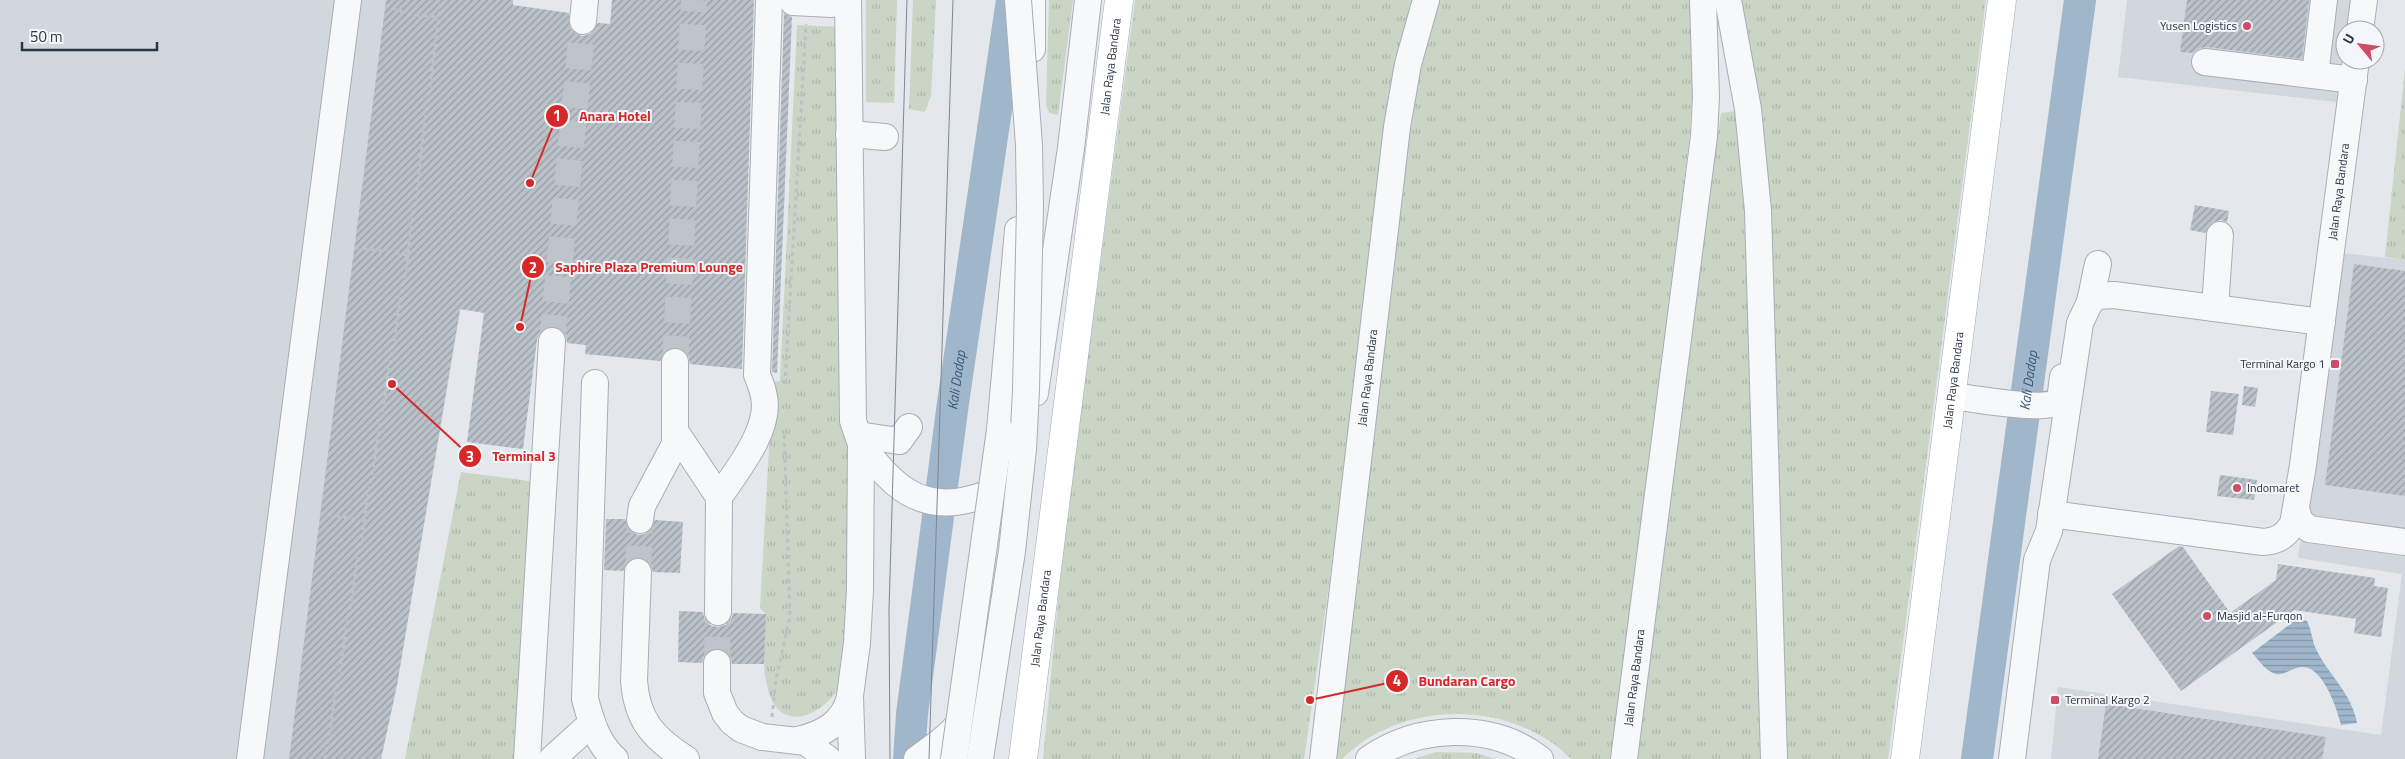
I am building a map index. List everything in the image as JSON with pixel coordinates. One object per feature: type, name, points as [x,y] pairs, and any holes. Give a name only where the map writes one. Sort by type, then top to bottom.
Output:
[{"type":"main road","name":"Jalan Raya Bandara","points":[[1022,759],[1119,0]]},
{"type":"main road","name":"Jalan Raya Bandara","points":[[1906,759],[2002,0]]},
{"type":"street","points":[[250,759],[348,0]]},
{"type":"street","points":[[719,497],[743,463],[762,424],[765,398],[758,374],[790,2],[831,4],[848,0],[853,421],[860,439],[884,472],[902,488],[924,501],[934,504],[957,503],[982,497],[1004,481],[1026,451]]},
{"type":"street","points":[[980,759],[1012,551],[1023,449],[1026,390],[1030,199],[1018,0]]},
{"type":"street","points":[[948,750],[1002,411],[1033,69],[1032,0]]},
{"type":"street","points":[[917,759],[948,750],[959,726],[971,710],[979,693],[1026,451],[1071,148],[1088,0]]},
{"type":"street","name":"Jalan Raya Bandara","points":[[1323,759],[1396,127],[1408,64],[1426,0]]},
{"type":"street","name":"Jalan Raya Bandara","points":[[1624,759],[1704,136],[1706,97],[1703,0]]},
{"type":"street","points":[[1728,0],[1748,110],[1758,212],[1774,759]]},
{"type":"street","points":[[2314,75],[2324,0]]},
{"type":"street","points":[[2361,20],[2364,0]]},
{"type":"street","points":[[2205,62],[2314,75],[2355,70]]},
{"type":"street","name":"Jalan Raya Bandara","points":[[2050,523],[2263,542],[2274,541],[2288,532],[2293,524],[2296,509],[2355,70]]},
{"type":"street","points":[[849,134],[886,137]]},
{"type":"street","points":[[2215,308],[2220,235]]},
{"type":"street","points":[[1951,396],[2033,405],[2054,405],[2060,400],[2075,306],[2084,290],[2094,283]]},
{"type":"street","points":[[2094,283],[2098,296],[2105,294],[2322,322]]},
{"type":"street","points":[[2031,759],[2024,731],[2037,560],[2050,523],[2076,346],[2082,316],[2094,283]]},
{"type":"street","points":[[527,759],[552,341]]},
{"type":"street","points":[[640,520],[642,506],[672,452],[675,431],[675,362]]},
{"type":"street","points":[[595,383],[585,698],[592,723],[602,744],[615,759]]},
{"type":"street","points":[[860,439],[899,441],[910,427]]},
{"type":"street","points":[[675,431],[719,497],[718,612]]},
{"type":"street","points":[[798,740],[818,735],[830,729],[847,708],[850,696],[857,643],[860,589],[860,439]]},
{"type":"street","points":[[2296,509],[2300,521],[2308,529],[2405,542]]},
{"type":"street","points":[[638,572],[634,681],[636,698],[641,715],[652,732],[667,747],[686,759]]},
{"type":"street","points":[[717,663],[717,693],[725,713],[742,729],[752,734],[770,738],[806,742],[828,759]]},
{"type":"street","points":[[850,696],[852,759]]},
{"type":"street","points":[[552,759],[592,723]]},
{"type":"street","points":[[1369,759],[1408,740],[1448,731],[1506,740],[1540,759]]},
{"type":"street","points":[[2012,759],[2024,731]]},
{"type":"path","points":[[325,759],[408,255],[441,0]]},
{"type":"path","points":[[784,386],[790,2]]},
{"type":"path","points":[[385,5],[408,14],[438,17]]},
{"type":"path","points":[[355,247],[408,255]]},
{"type":"path","points":[[770,738],[776,679],[790,617],[784,424]]},
{"type":"path","points":[[320,513],[364,521]]},
{"type":"shaded area","points":[[0,0],[513,0],[397,685],[381,759],[0,759]]},
{"type":"shaded area","points":[[2127,0],[2375,0],[2373,20],[2335,20],[2335,70],[2349,70],[2363,105],[2118,77]]},
{"type":"shaded area","points":[[2343,253],[2405,260],[2405,759],[2051,759],[2058,687],[2381,735],[2402,574],[2298,558]]},
{"type":"green space","points":[[866,0],[897,0],[894,103],[866,102]]},
{"type":"green space","points":[[913,0],[936,0],[931,96],[925,112],[909,109]]},
{"type":"green space","points":[[1049,0],[1073,0],[1058,115],[1049,113],[1046,105]]},
{"type":"green space","points":[[1135,0],[1414,0],[1402,35],[1393,71],[1387,108],[1377,182],[1360,351],[1304,759],[1043,759],[1064,538]]},
{"type":"green space","points":[[1436,0],[1690,0],[1695,59],[1689,142],[1613,759],[1571,759],[1547,739],[1519,725],[1488,717],[1457,714],[1425,717],[1395,725],[1367,739],[1342,759],[1327,759],[1408,109]]},
{"type":"green space","points":[[1740,0],[1986,0],[1888,759],[1635,759],[1697,268],[1721,113],[1760,108]]},
{"type":"green space","points":[[797,25],[839,27],[852,613],[846,661],[840,685],[824,705],[802,716],[792,716],[782,713],[774,704],[768,690],[764,662],[766,614],[760,608],[771,412],[774,382],[780,381]]},
{"type":"green space","points":[[2405,69],[2405,260],[2385,257]]},
{"type":"green space","points":[[461,472],[529,481],[533,484],[523,759],[405,759]]},
{"type":"green space","points":[[1436,752],[1477,753],[1495,759],[1414,759]]},
{"type":"water","points":[[2297,619],[2307,621],[2317,651],[2350,702],[2357,723],[2341,725],[2328,690],[2323,681],[2310,669],[2299,667],[2282,674],[2272,673],[2252,653]]},
{"type":"building","points":[[386,0],[513,0],[513,5],[569,13],[570,28],[582,36],[590,34],[598,23],[610,24],[612,0],[754,0],[742,369],[690,364],[688,354],[682,349],[675,347],[667,349],[660,361],[585,354],[586,345],[567,343],[566,335],[561,329],[553,326],[546,327],[540,332],[537,340],[523,449],[467,442],[484,313],[460,309],[397,685],[381,759],[289,759]]},
{"type":"building","name":"Yusen Logistics","points":[[2187,0],[2309,0],[2302,59],[2207,47],[2199,48],[2193,53],[2180,52]]},
{"type":"building","points":[[784,13],[792,17],[777,373],[772,372]]},
{"type":"building","points":[[2195,205],[2229,211],[2227,222],[2221,220],[2213,222],[2205,233],[2190,230]]},
{"type":"building","points":[[2354,264],[2405,271],[2405,496],[2325,485]]},
{"type":"building","points":[[2244,386],[2258,388],[2255,407],[2242,405]]},
{"type":"building","points":[[2211,391],[2239,394],[2233,435],[2206,432]]},
{"type":"building","name":"Indomaret","points":[[2220,475],[2257,480],[2254,500],[2217,496]]},
{"type":"building","points":[[606,519],[625,519],[630,531],[638,535],[645,534],[651,530],[655,520],[683,522],[680,573],[653,572],[651,565],[639,557],[631,559],[623,571],[604,570]]},
{"type":"building","name":"Masjid al-Furqon","points":[[2179,546],[2183,547],[2230,613],[2276,580],[2278,564],[2375,578],[2374,586],[2388,588],[2381,637],[2354,633],[2356,619],[2294,610],[2181,691],[2112,594]]},
{"type":"building","points":[[679,611],[703,612],[705,620],[710,625],[717,627],[726,625],[731,620],[733,613],[766,614],[764,664],[732,664],[730,655],[724,650],[717,648],[709,650],[704,656],[702,663],[678,662]]},
{"type":"building","points":[[2106,704],[2326,737],[2322,759],[2098,759]]},
{"type":"waterway","name":"Kali Dadap","points":[[909,759],[912,714],[953,403],[1012,0]]},
{"type":"waterway","name":"Kali Dadap","points":[[1977,759],[2080,0]]},
{"type":"tunnel","points":[[675,362],[694,0]]},
{"type":"tunnel","points":[[552,341],[583,21]]},
{"type":"tunnel","points":[[638,572],[640,520]]},
{"type":"tunnel","points":[[717,663],[718,612]]},
{"type":"tram line","points":[[890,759],[889,610],[907,0]]},
{"type":"tram line","points":[[929,759],[953,0]]},
{"type":"place","name":"Yusen Logistics","points":[[2247,26]]},
{"type":"place","name":"Anara Hotel","points":[[530,183]]},
{"type":"place","name":"Saphire Plaza Premium Lounge","points":[[520,327]]},
{"type":"place","name":"Terminal Kargo 1","points":[[2335,364]]},
{"type":"place","name":"Terminal 3","points":[[392,384]]},
{"type":"place","name":"Indomaret","points":[[2237,488]]},
{"type":"place","name":"Masjid al-Furqon","points":[[2207,616]]},
{"type":"place","name":"Bundaran Cargo","points":[[1310,700]]},
{"type":"place","name":"Terminal Kargo 2","points":[[2055,700]]}]
